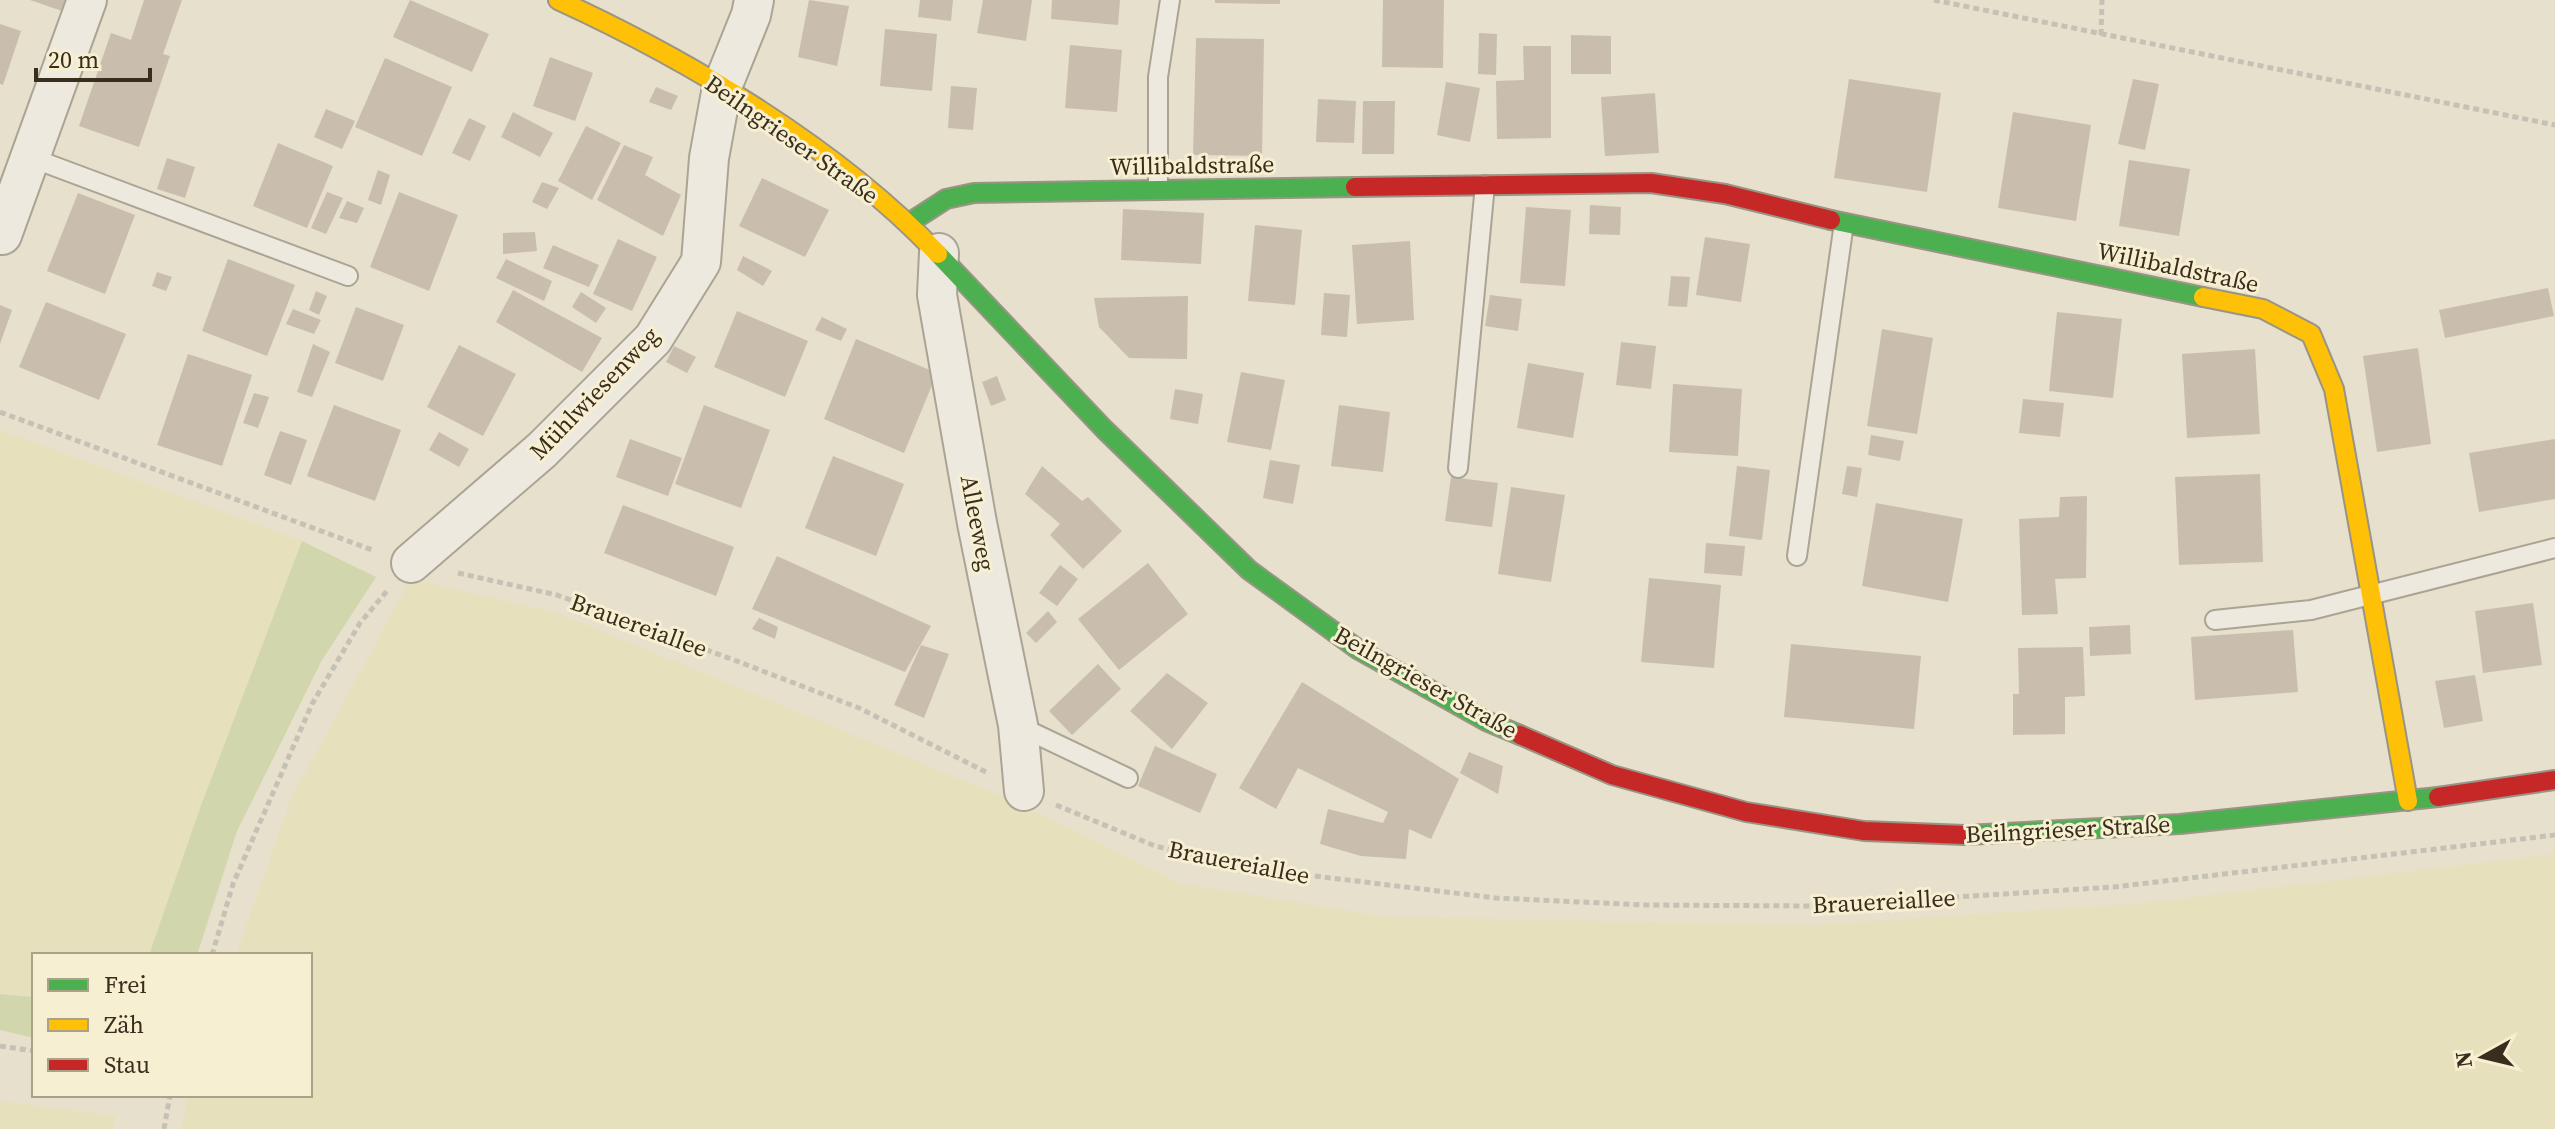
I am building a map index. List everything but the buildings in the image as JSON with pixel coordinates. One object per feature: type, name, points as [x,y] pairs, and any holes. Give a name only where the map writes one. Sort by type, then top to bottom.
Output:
[{"type":"main road","name":"Beilngrieser Straße","points":[[558,0],[615,27],[722,87],[828,157],[909,223],[1104,429],[1249,570],[1359,650],[1486,721],[1612,775],[1746,812],[1864,831],[1961,835],[2180,824],[2408,801],[2555,780]]},
{"type":"main road","name":"Willibaldstraße","points":[[909,223],[946,199],[974,193],[1651,183],[1725,194],[1844,223],[2263,309],[2311,334],[2334,389],[2408,801]]},
{"type":"street","points":[[2,235],[87,0]]},
{"type":"street","name":"Mühlwiesenweg","points":[[411,563],[542,450],[653,339],[701,262],[709,158],[722,87],[754,0]]},
{"type":"street","name":"Alleeweg","points":[[939,253],[937,295],[977,523],[1018,725],[1024,791]]},
{"type":"lane","points":[[1158,188],[1158,77],[1170,0]]},
{"type":"lane","points":[[32,158],[348,276]]},
{"type":"lane","points":[[1458,468],[1485,185]]},
{"type":"lane","points":[[1797,556],[1844,223]]},
{"type":"lane","points":[[2215,620],[2311,610],[2555,548]]},
{"type":"lane","points":[[1018,725],[1128,778]]},
{"type":"path","points":[[1934,0],[2555,125]]},
{"type":"path","points":[[2101,35],[2102,0]]},
{"type":"path","name":"Brauereiallee","points":[[0,412],[411,563],[557,595],[859,708],[1024,791],[1155,846],[1257,869],[1496,898],[1645,905],[1814,906],[2114,887],[2555,835]]},
{"type":"path","points":[[213,953],[233,884],[312,704],[360,623],[411,563]]},
{"type":"path","points":[[0,1046],[32,1051]]},
{"type":"path","points":[[164,1129],[169,1097]]},
{"type":"shaded area","points":[[0,430],[302,541],[200,808],[150,953],[32,953],[32,996],[0,993]]},
{"type":"shaded area","points":[[411,579],[558,613],[1018,803],[1179,883],[1386,917],[1813,925],[2144,903],[2555,854],[2555,1129],[182,1129],[188,1097],[312,1097],[312,953],[237,953],[291,799]]},
{"type":"shaded area","points":[[0,1101],[115,1116],[113,1129],[0,1129]]},
{"type":"green space","points":[[302,541],[376,577],[322,660],[237,831],[198,953],[150,953],[200,808]]},
{"type":"green space","points":[[0,994],[32,997],[32,1038],[0,1030]]},
{"type":"traffic: fast","points":[[909,223],[946,199],[974,193],[1355,187]]},
{"type":"traffic: fast","points":[[1831,220],[2203,297]]},
{"type":"traffic: fast","points":[[938,254],[1104,429],[1249,570],[1359,650],[1486,721],[1520,735]]},
{"type":"traffic: fast","points":[[1965,835],[2180,824],[2438,797]]},
{"type":"traffic: slow","points":[[558,0],[659,50],[760,110],[855,178],[899,215],[938,254]]},
{"type":"traffic: slow","points":[[2203,297],[2263,309],[2311,334],[2334,389],[2408,801]]},
{"type":"traffic: jam","points":[[1355,187],[1651,183],[1725,194],[1831,220]]},
{"type":"traffic: jam","points":[[1520,735],[1612,775],[1746,812],[1864,831],[1965,835]]},
{"type":"traffic: jam","points":[[2438,797],[2555,780]]}]
